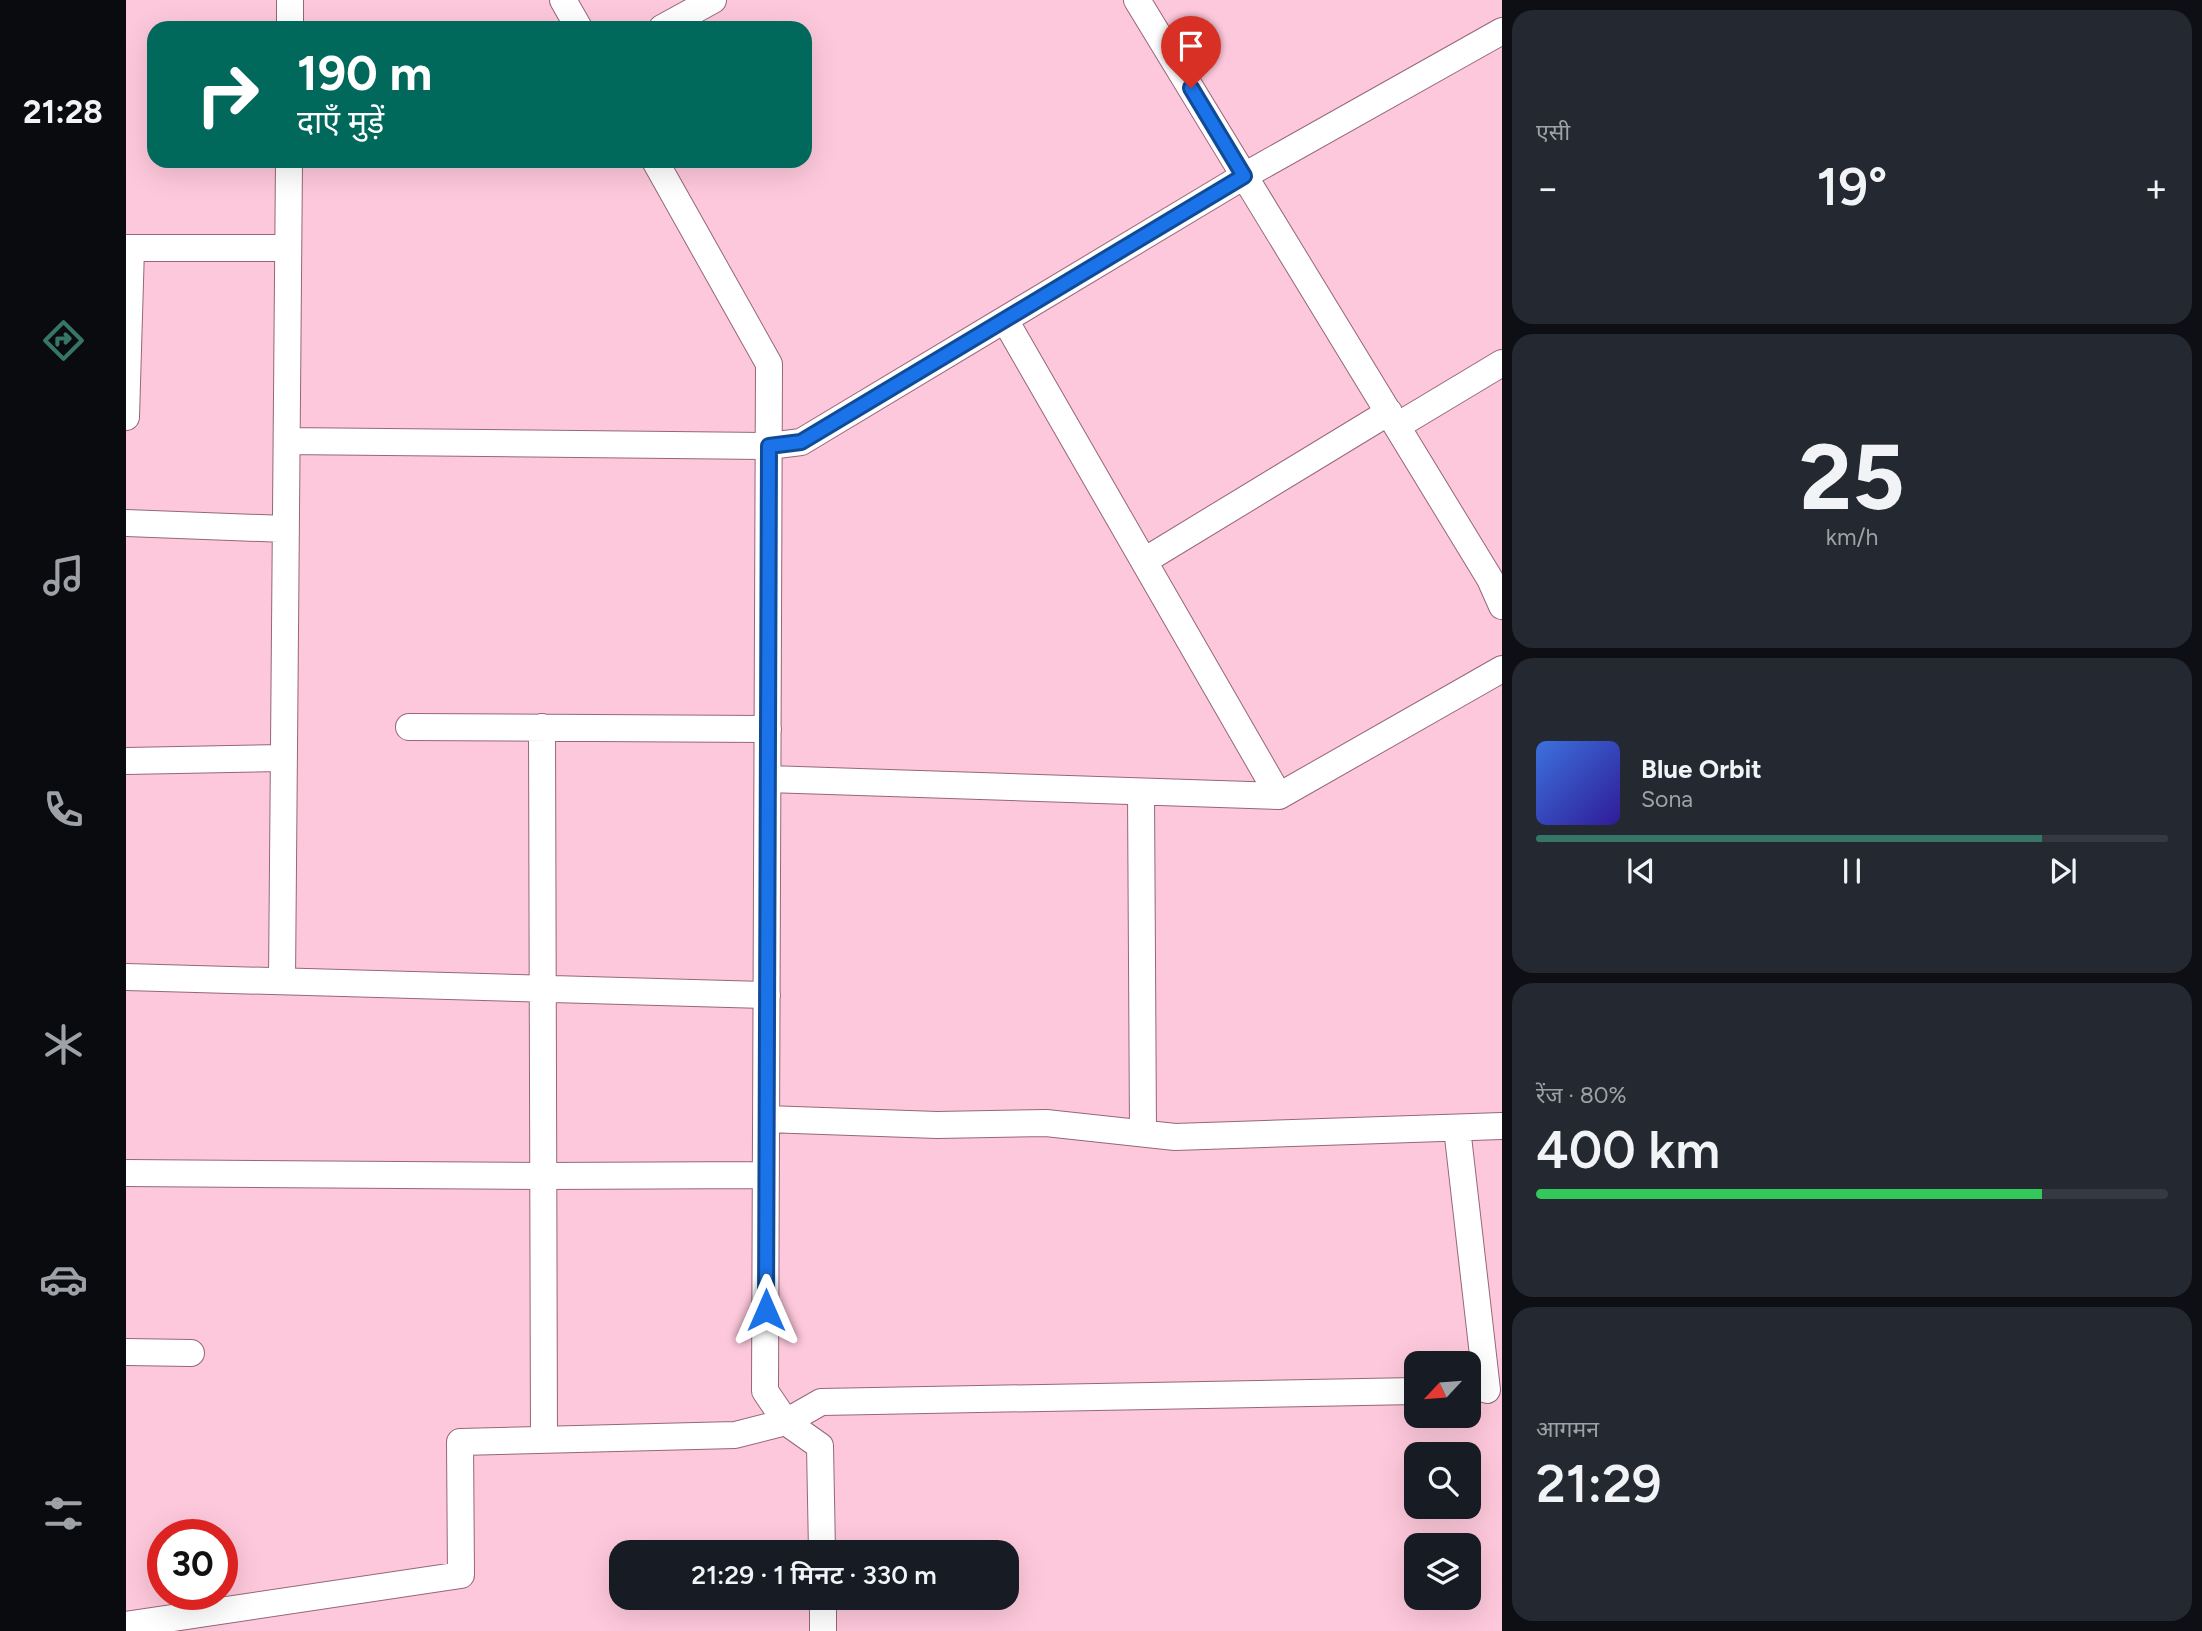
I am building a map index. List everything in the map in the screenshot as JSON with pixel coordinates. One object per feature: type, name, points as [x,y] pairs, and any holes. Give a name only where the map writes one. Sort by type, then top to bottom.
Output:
[{"type":"street","points":[[290,0],[290,21]]},
{"type":"street","points":[[564,0],[575,21]]},
{"type":"street","points":[[675,21],[713,0]]},
{"type":"street","points":[[1137,0],[1490,579],[1502,606]]},
{"type":"street","points":[[286,441],[769,446],[801,442],[1244,176],[1502,31]]},
{"type":"street","points":[[282,981],[289,168]]},
{"type":"street","points":[[659,168],[769,364],[765,1391],[786,1422],[820,1446],[822,1540]]},
{"type":"street","points":[[126,417],[128,248],[288,248]]},
{"type":"street","points":[[1005,320],[1279,796]]},
{"type":"street","points":[[1144,561],[1393,419],[1500,370]]},
{"type":"street","points":[[126,523],[285,529]]},
{"type":"street","points":[[768,779],[1279,796],[1502,669]]},
{"type":"street","points":[[409,727],[768,729]]},
{"type":"street","points":[[542,727],[544,1440]]},
{"type":"street","points":[[126,761],[284,758]]},
{"type":"street","points":[[1141,792],[1143,1132]]},
{"type":"street","points":[[126,977],[767,995]]},
{"type":"street","points":[[766,1119],[937,1125],[1046,1123],[1175,1137],[1502,1126]]},
{"type":"street","points":[[1457,1128],[1486,1390]]},
{"type":"street","points":[[126,1173],[766,1175]]},
{"type":"street","points":[[126,1352],[191,1353]]},
{"type":"street","points":[[126,1625],[461,1575],[460,1442],[735,1435],[786,1422],[821,1402],[1404,1391]]},
{"type":"street","points":[[823,1610],[823,1631]]},
{"type":"route","points":[[766,1310],[769,446],[801,442],[1244,176],[1191,88]]}]
